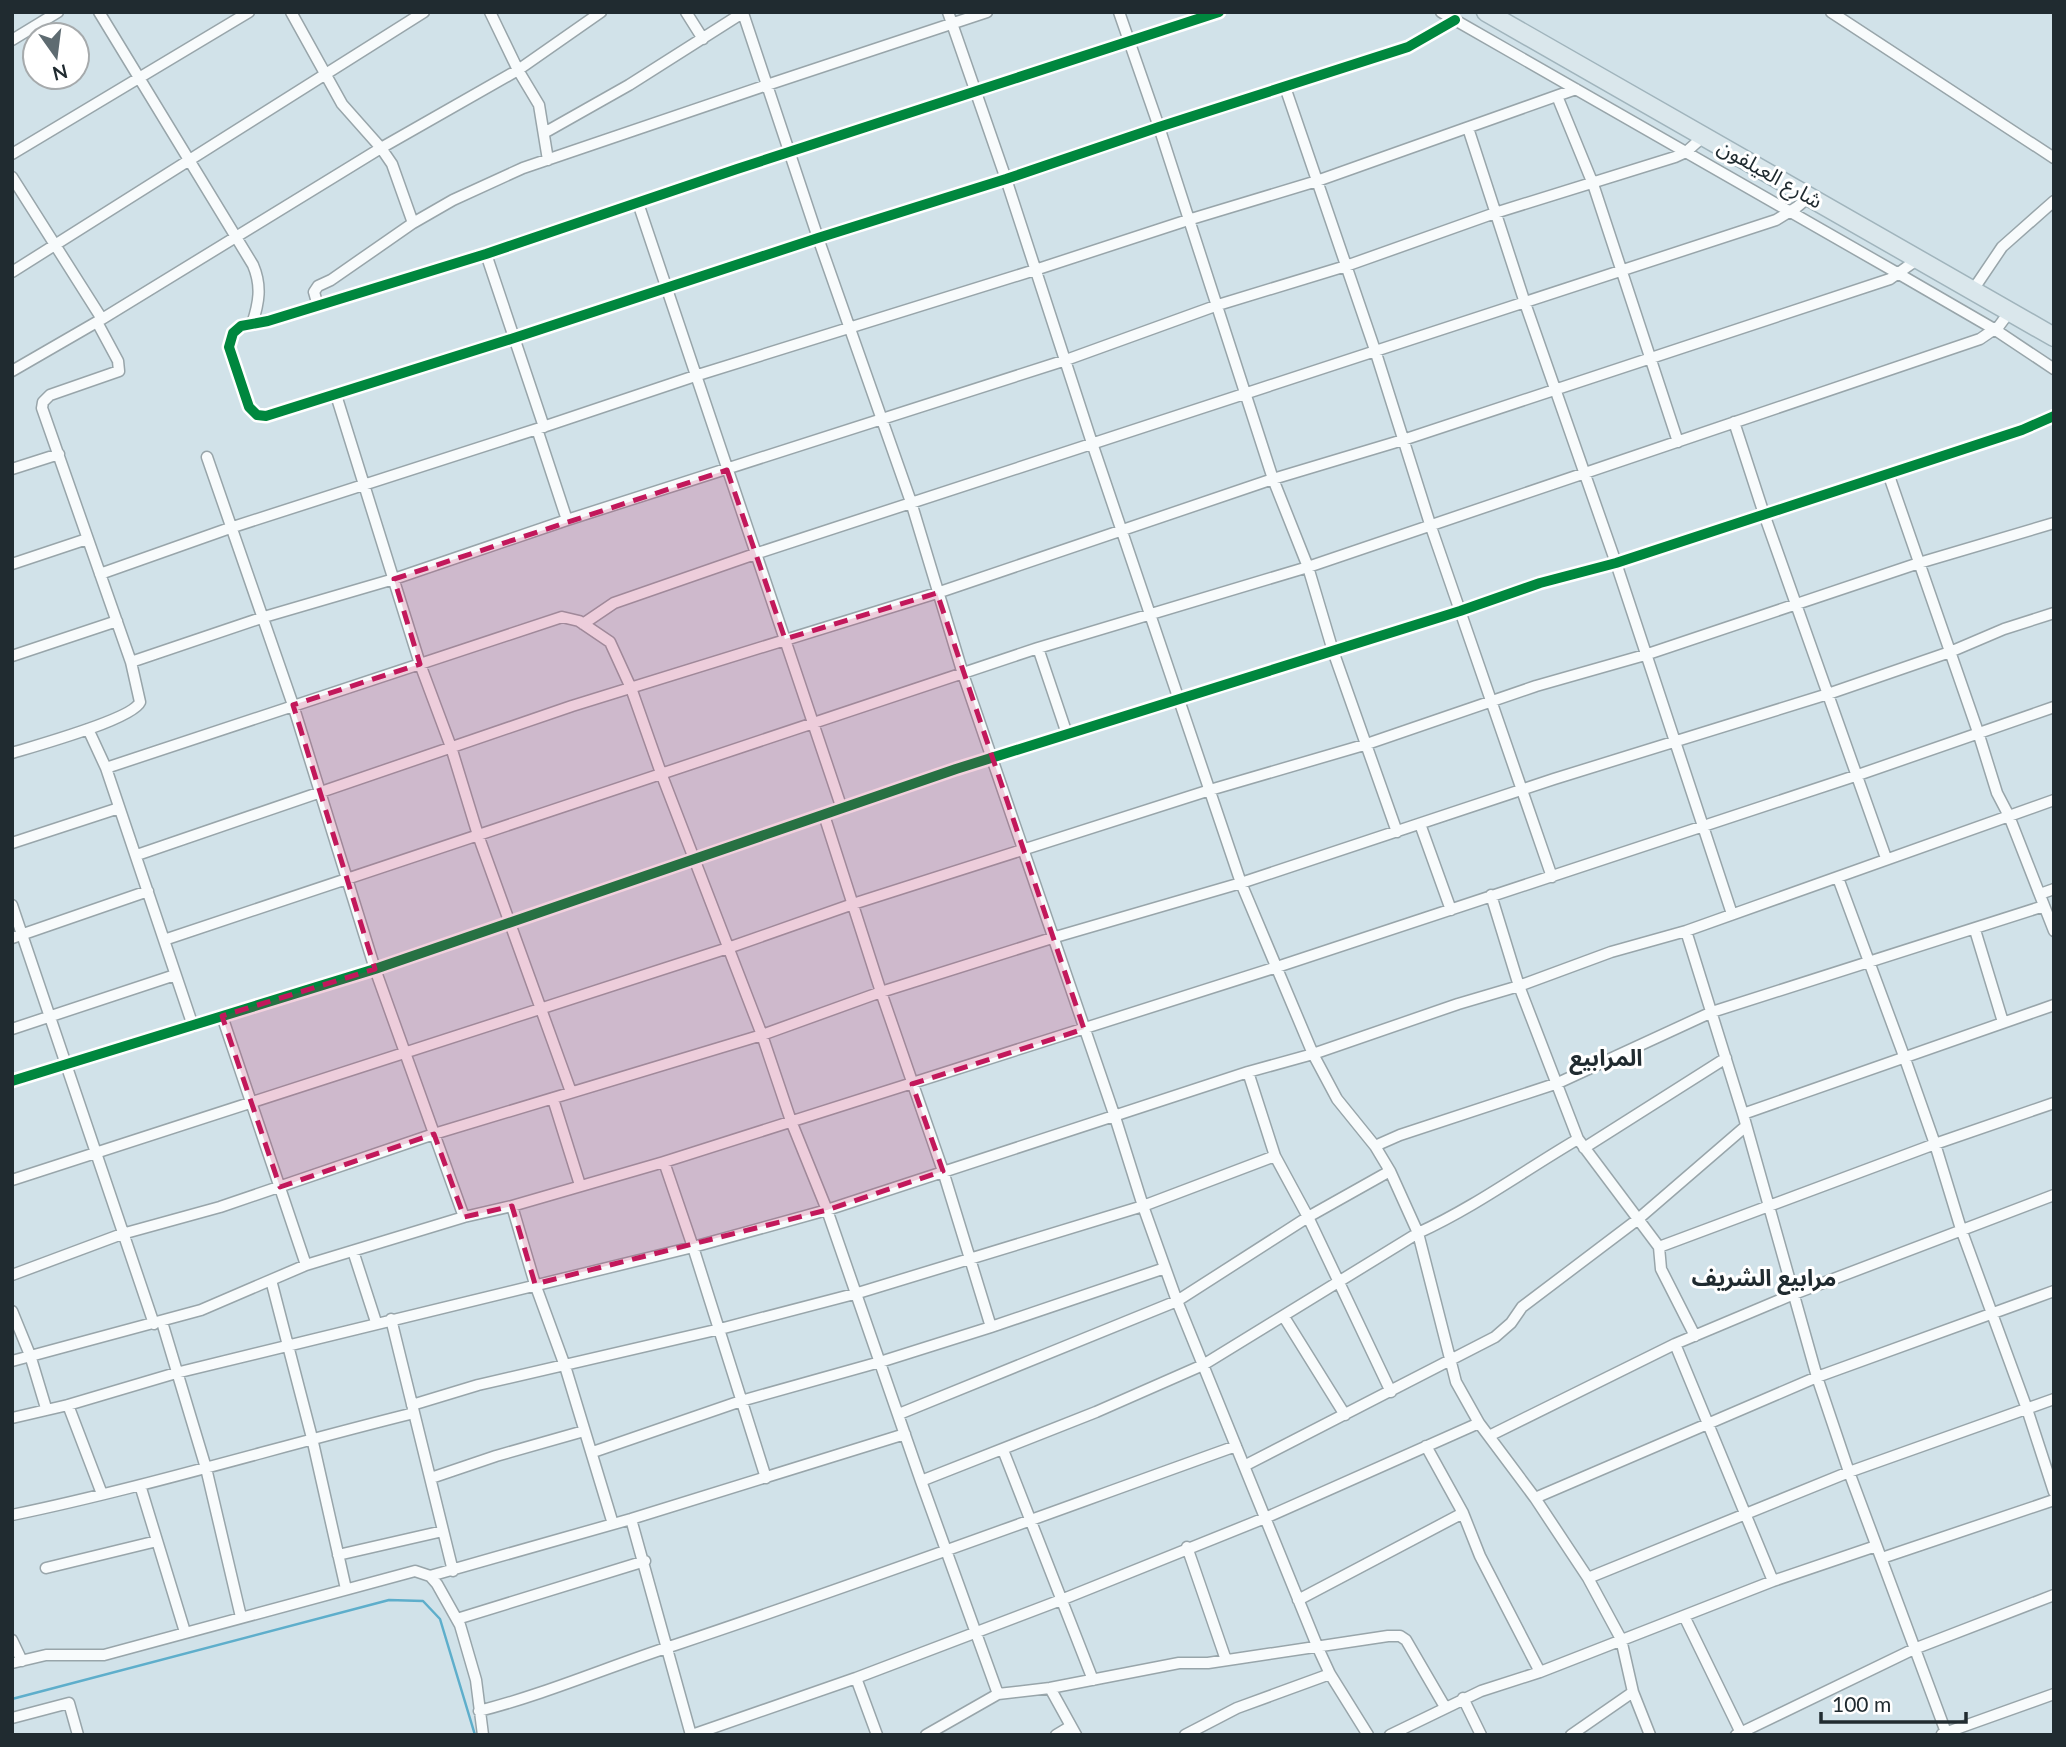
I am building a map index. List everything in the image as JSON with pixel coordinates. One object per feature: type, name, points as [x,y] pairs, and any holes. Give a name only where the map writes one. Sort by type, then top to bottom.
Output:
[{"type":"highway","name":"شارع العيلفون","points":[[1486,12],[2054,337]]},
{"type":"street","points":[[12,40],[58,12]]},
{"type":"street","points":[[99,12],[236,236],[259,282],[258,301],[251,324]]},
{"type":"street","points":[[12,154],[249,12]]},
{"type":"street","points":[[291,12],[342,104],[381,148],[400,183],[413,223]]},
{"type":"street","points":[[12,272],[424,12]]},
{"type":"street","points":[[490,12],[518,70],[539,104],[548,160]]},
{"type":"street","points":[[12,371],[99,321],[381,148],[518,70],[601,12]]},
{"type":"street","points":[[686,12],[703,39]]},
{"type":"street","points":[[544,133],[629,85],[744,12],[849,329],[911,502],[937,593],[1022,851],[1165,1268],[1318,1648],[1330,1674],[1368,1735]]},
{"type":"street","points":[[948,12],[1241,883],[1313,1054],[1337,1099],[1375,1146],[1390,1171],[1418,1233],[1456,1382],[1479,1423],[1535,1498],[1588,1578],[1620,1639],[1633,1692],[1650,1735]]},
{"type":"street","points":[[318,306],[314,295],[316,288],[413,223],[453,200],[548,160],[987,12]]},
{"type":"street","points":[[1119,12],[1273,479],[1308,567],[1364,745],[1397,832]]},
{"type":"street","points":[[1219,12],[486,254],[236,329],[230,337],[229,346],[249,407],[254,413],[266,416],[514,338],[1408,47],[1455,20]]},
{"type":"street","points":[[1441,12],[1994,329],[2054,369]]},
{"type":"street","points":[[1831,12],[2054,158]]},
{"type":"street","points":[[1285,87],[1375,350],[1430,524],[1552,877]]},
{"type":"street","points":[[100,574],[230,528],[541,428],[698,374],[1317,181],[1576,89]]},
{"type":"street","points":[[1557,96],[1593,184],[1678,442]]},
{"type":"street","points":[[1468,128],[1732,914]]},
{"type":"street","points":[[131,662],[1066,360],[1217,305],[1346,266],[1495,213],[1593,184],[1686,152],[1703,136]]},
{"type":"street","points":[[12,177],[57,244],[99,321],[120,367],[119,371],[111,375],[50,395],[43,402],[42,408],[131,662],[139,694],[139,706],[135,710],[88,729],[12,752]]},
{"type":"street","points":[[583,624],[614,603],[755,554],[1776,220],[1809,197]]},
{"type":"street","points":[[1973,290],[2002,247],[2054,201]]},
{"type":"street","points":[[638,203],[698,374],[727,470],[842,809]]},
{"type":"street","points":[[486,254],[514,338],[567,520]]},
{"type":"street","points":[[136,855],[451,747],[937,593],[1273,479],[1403,440],[1890,279],[1918,259]]},
{"type":"street","points":[[164,940],[1038,648],[1308,567],[1430,524],[1585,475],[1980,339],[1994,329],[2010,311]]},
{"type":"street","points":[[336,395],[478,835],[570,1092]]},
{"type":"street","points":[[12,1081],[375,969],[694,858],[992,759],[1460,611],[1540,583],[1616,563],[2022,430],[2054,416]]},
{"type":"street","points":[[1734,422],[1886,858]]},
{"type":"street","points":[[12,470],[59,454]]},
{"type":"street","points":[[207,457],[293,705],[375,969],[464,1217]]},
{"type":"street","points":[[1888,472],[1997,793],[2009,816],[2054,931]]},
{"type":"street","points":[[12,1180],[728,948],[853,904],[1210,790],[1364,745],[1536,686],[1646,655],[1919,563],[2054,523]]},
{"type":"street","points":[[12,564],[87,539]]},
{"type":"street","points":[[12,1275],[122,1234],[220,1207],[434,1134],[762,1035],[881,992],[1052,938],[1241,883],[1521,790],[1828,694],[2054,613]]},
{"type":"street","points":[[106,768],[562,617],[571,617],[610,642],[631,688],[661,774],[762,1035],[791,1121],[858,1293],[921,1481],[998,1694]]},
{"type":"street","points":[[12,656],[117,621]]},
{"type":"street","points":[[1038,648],[1068,734]]},
{"type":"street","points":[[12,1362],[30,1355],[158,1323],[227,1301],[306,1265],[464,1217],[512,1206],[664,1162],[1084,1029],[1552,877],[2054,707]]},
{"type":"street","points":[[88,729],[106,768],[193,1026]]},
{"type":"street","points":[[12,1418],[68,1405],[176,1373],[288,1347],[376,1322],[693,1247],[827,1210],[1248,1072],[1313,1054],[1519,986],[1611,952],[1686,931],[2054,800]]},
{"type":"street","points":[[12,843],[119,808]]},
{"type":"street","points":[[824,815],[943,1171],[991,1327]]},
{"type":"street","points":[[1420,824],[1451,910]]},
{"type":"street","points":[[1838,878],[1935,1144],[1961,1229],[2027,1409],[2054,1492]]},
{"type":"street","points":[[2040,894],[2054,889]]},
{"type":"street","points":[[17,936],[148,891]]},
{"type":"street","points":[[1492,895],[1519,986],[1581,1143],[1660,1247],[1661,1269],[1695,1336]]},
{"type":"street","points":[[12,905],[17,936],[50,1016],[122,1234],[176,1373],[206,1468],[241,1617]]},
{"type":"street","points":[[1375,1146],[1400,1135],[1558,1083],[1712,1012],[2044,906]]},
{"type":"street","points":[[1975,930],[2003,1022]]},
{"type":"street","points":[[1686,931],[1746,1126],[1817,1377],[1944,1734],[2054,1694]]},
{"type":"street","points":[[12,1029],[175,975]]},
{"type":"street","points":[[1742,1114],[2054,1005]]},
{"type":"street","points":[[222,1016],[306,1265]]},
{"type":"street","points":[[921,1481],[1003,1450],[1203,1365],[1418,1233],[1453,1217],[1726,1058]]},
{"type":"street","points":[[1248,1072],[1275,1156],[1308,1217],[1391,1392]]},
{"type":"street","points":[[553,1099],[580,1185]]},
{"type":"street","points":[[1660,1247],[1935,1144],[2054,1103]]},
{"type":"street","points":[[1244,1466],[1495,1337],[1511,1323],[1522,1307],[1637,1220],[1746,1126]]},
{"type":"street","points":[[12,1516],[206,1468],[413,1409],[478,1385],[720,1329],[858,1293],[1143,1206],[1275,1156]]},
{"type":"street","points":[[664,1162],[766,1478]]},
{"type":"street","points":[[899,1413],[1177,1301],[1308,1217],[1390,1171]]},
{"type":"street","points":[[1489,1436],[1675,1344],[1794,1294],[2054,1195]]},
{"type":"street","points":[[512,1206],[535,1284],[593,1452],[613,1524]]},
{"type":"street","points":[[353,1251],[376,1322]]},
{"type":"street","points":[[593,1452],[741,1401],[880,1362],[1165,1268]]},
{"type":"street","points":[[271,1280],[312,1438],[346,1589]]},
{"type":"street","points":[[1535,1498],[1817,1377],[2054,1291]]},
{"type":"street","points":[[12,1311],[30,1355],[46,1408]]},
{"type":"street","points":[[1284,1317],[1345,1415]]},
{"type":"street","points":[[391,1319],[453,1571]]},
{"type":"street","points":[[1675,1344],[1773,1581]]},
{"type":"street","points":[[1588,1578],[1849,1472],[2054,1399]]},
{"type":"street","points":[[68,1405],[102,1494]]},
{"type":"street","points":[[631,1519],[692,1735],[856,1678],[1061,1600],[1186,1547],[1265,1518],[1479,1423]]},
{"type":"street","points":[[431,1478],[496,1455],[584,1431]]},
{"type":"street","points":[[430,1576],[631,1519],[905,1434]]},
{"type":"street","points":[[480,1711],[516,1701],[946,1551],[1236,1446]]},
{"type":"street","points":[[1426,1446],[1463,1513],[1480,1556],[1540,1672]]},
{"type":"street","points":[[1003,1450],[1093,1680]]},
{"type":"street","points":[[140,1485],[185,1633]]},
{"type":"street","points":[[1882,1558],[2054,1500]]},
{"type":"street","points":[[1298,1600],[1463,1513]]},
{"type":"street","points":[[338,1555],[443,1531]]},
{"type":"street","points":[[46,1569],[157,1541]]},
{"type":"street","points":[[1390,1735],[1463,1699],[1540,1672],[1773,1581],[1877,1546]]},
{"type":"street","points":[[1186,1547],[1226,1660]]},
{"type":"street","points":[[457,1619],[645,1561]]},
{"type":"street","points":[[12,1640],[17,1662],[59,1654],[104,1655],[410,1571],[420,1572],[430,1576],[437,1584],[457,1619],[472,1661],[483,1735]]},
{"type":"street","points":[[1684,1616],[1740,1734],[1914,1649],[2054,1595]]},
{"type":"street","points":[[926,1735],[998,1694],[1050,1688],[1179,1663],[1208,1663],[1400,1636],[1406,1640],[1446,1707]]},
{"type":"street","points":[[1185,1735],[1237,1708],[1330,1674]]},
{"type":"street","points":[[856,1678],[877,1735]]},
{"type":"street","points":[[1050,1688],[1073,1730],[1056,1735]]},
{"type":"street","points":[[1573,1734],[1633,1692]]},
{"type":"street","points":[[1463,1699],[1481,1735]]},
{"type":"street","points":[[12,1718],[69,1703],[78,1735]]},
{"type":"highlighted area","points":[[727,470],[785,639],[937,593],[1084,1029],[912,1084],[943,1171],[827,1210],[535,1284],[512,1206],[464,1217],[434,1134],[280,1187],[222,1016],[375,969],[293,705],[420,664],[394,579]]},
{"type":"waterway","points":[[12,1699],[389,1600],[423,1601],[440,1619],[475,1735]]},
{"type":"cycle path","points":[[1219,12],[486,254],[268,321],[241,326],[233,333],[229,347],[249,407],[257,415],[266,416],[514,338],[1408,47],[1455,20]]},
{"type":"cycle path","points":[[12,1081],[375,969],[956,769],[1460,611],[1540,583],[1616,563],[2022,430],[2054,416]]},
{"type":"district","name":"المرابيع","points":[[1606,1058]]},
{"type":"district","name":"مرابيع الشريف","points":[[1764,1278]]}]
